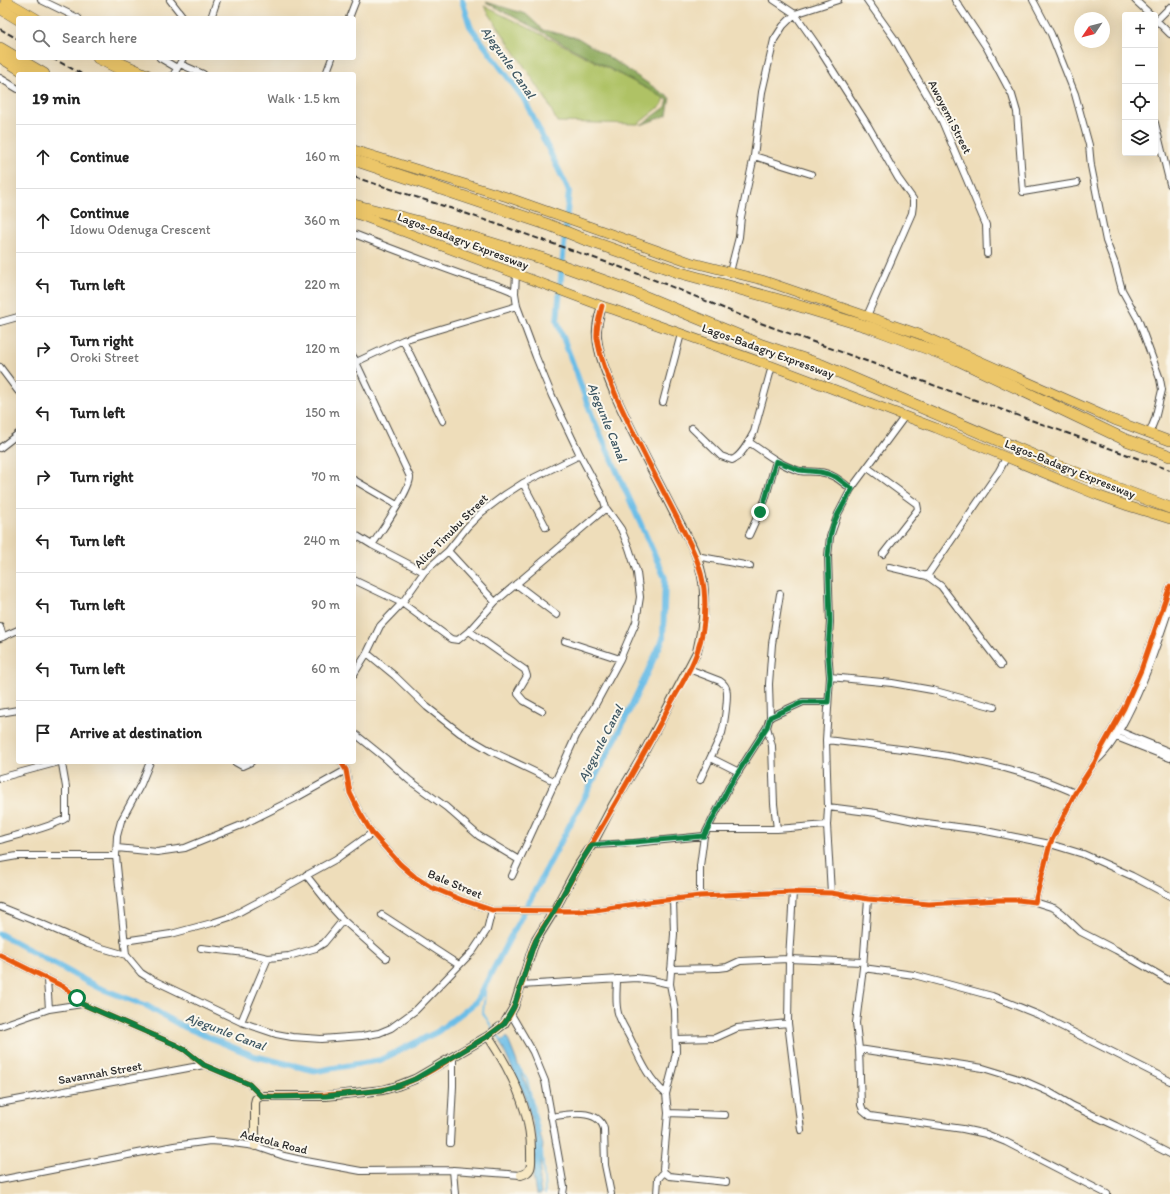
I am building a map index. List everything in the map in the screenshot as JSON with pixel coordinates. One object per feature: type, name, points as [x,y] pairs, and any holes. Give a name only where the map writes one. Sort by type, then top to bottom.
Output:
[{"type":"highway","points":[[0,8],[16,18]]},
{"type":"highway","points":[[0,48],[16,57]]},
{"type":"highway","points":[[20,60],[41,72]]},
{"type":"highway","points":[[102,60],[126,72]]},
{"type":"highway","points":[[356,161],[549,225],[581,238],[681,272],[872,328],[958,360],[1126,440],[1170,456]]},
{"type":"highway","name":"Lagos-Badagry Expressway","points":[[356,206],[435,226],[541,258],[627,289],[762,345],[822,365],[1056,464],[1170,508]]},
{"type":"main road","points":[[5,0],[33,16]]},
{"type":"main road","points":[[0,58],[23,72]]},
{"type":"main road","points":[[116,60],[142,72]]},
{"type":"main road","points":[[356,151],[507,197],[690,262],[762,280],[919,334],[967,354],[1078,405],[1170,441]]},
{"type":"main road","name":"Lagos-Badagry Expressway","points":[[356,214],[574,296],[623,312],[772,366],[955,435],[1006,458],[1097,495],[1170,519]]},
{"type":"street","points":[[41,0],[74,16]]},
{"type":"street","points":[[170,0],[182,16]]},
{"type":"street","points":[[212,16],[217,0]]},
{"type":"street","points":[[350,16],[356,0]]},
{"type":"street","points":[[774,0],[795,14],[867,124],[898,178],[913,199],[914,205],[912,213],[868,316]]},
{"type":"street","points":[[730,272],[737,245],[741,217],[754,156],[762,92],[774,40],[783,26],[795,14],[838,0]]},
{"type":"street","name":"Awoyemi Street","points":[[867,0],[894,38],[942,121],[986,225],[987,254]]},
{"type":"street","points":[[955,0],[987,48],[1012,95],[1017,112],[1023,192],[1077,183]]},
{"type":"street","points":[[1033,0],[1051,34],[1075,94],[1089,145],[1091,166],[1106,241],[1115,264],[1122,290],[1138,319],[1160,379],[1162,390],[1155,419],[1149,434]]},
{"type":"street","points":[[1135,0],[1148,12]]},
{"type":"street","points":[[1158,18],[1170,7]]},
{"type":"street","points":[[1158,22],[1170,34]]},
{"type":"street","points":[[165,60],[197,72]]},
{"type":"street","points":[[175,72],[183,60]]},
{"type":"street","points":[[327,72],[331,60]]},
{"type":"street","points":[[0,78],[16,88]]},
{"type":"street","points":[[1158,135],[1170,184]]},
{"type":"street","points":[[754,156],[811,174]]},
{"type":"street","points":[[356,235],[472,278],[506,288],[515,293]]},
{"type":"street","points":[[512,876],[576,736],[594,707],[620,659],[636,622],[640,597],[637,573],[621,529],[606,508],[541,370],[517,306],[515,293],[516,274]]},
{"type":"street","points":[[356,361],[403,340],[517,306]]},
{"type":"street","points":[[255,1146],[255,1103],[256,1099],[261,1096],[312,1097],[383,1090],[397,1086],[415,1079],[453,1057],[491,1034],[504,1024],[510,1014],[536,940],[640,760],[697,652],[704,608],[704,591],[701,569],[696,556],[626,419],[606,373],[597,337],[597,324],[602,306]]},
{"type":"street","points":[[0,322],[16,318]]},
{"type":"street","points":[[663,402],[681,334]]},
{"type":"street","points":[[403,340],[443,421]]},
{"type":"street","points":[[356,363],[410,477],[410,481],[397,505],[372,545]]},
{"type":"street","points":[[692,428],[721,456],[732,460],[736,459],[749,442],[757,422],[772,366]]},
{"type":"street","points":[[0,367],[16,388]]},
{"type":"street","points":[[831,893],[827,825],[828,807],[826,740],[830,677],[828,650],[830,622],[828,556],[830,537],[838,514],[852,489],[905,416]]},
{"type":"street","points":[[0,448],[16,436]]},
{"type":"street","points":[[749,442],[776,461],[799,470],[828,474],[836,477],[852,489]]},
{"type":"street","name":"Alice Tinubu Street","points":[[356,670],[360,662],[367,654],[380,626],[402,603],[424,572],[448,550],[482,512],[523,483],[580,455]]},
{"type":"street","points":[[926,576],[999,471],[1006,458]]},
{"type":"street","points":[[749,535],[765,500],[776,461]]},
{"type":"street","points":[[868,468],[917,504],[918,507],[883,554]]},
{"type":"street","points":[[356,481],[397,505]]},
{"type":"street","points":[[523,483],[546,527]]},
{"type":"street","points":[[356,581],[402,603],[451,639],[458,640],[469,631],[495,602],[606,508]]},
{"type":"street","points":[[356,535],[424,572]]},
{"type":"street","points":[[448,550],[495,602]]},
{"type":"street","points":[[696,556],[750,566]]},
{"type":"street","points":[[889,567],[926,576],[941,586],[1001,664]]},
{"type":"street","points":[[516,584],[557,615]]},
{"type":"street","points":[[1035,902],[1050,844],[1075,793],[1095,762],[1124,708],[1141,670],[1170,586]]},
{"type":"street","points":[[700,896],[700,866],[704,836],[739,772],[767,727],[770,717],[769,684],[780,594]]},
{"type":"street","points":[[1095,762],[1106,752],[1118,734],[1145,679],[1170,606]]},
{"type":"street","points":[[0,626],[2,638],[16,631]]},
{"type":"street","points":[[469,631],[525,670],[527,676],[518,691],[518,694],[524,701],[542,711]]},
{"type":"street","points":[[565,642],[620,659]]},
{"type":"street","points":[[367,654],[395,676],[427,707],[460,733],[491,751],[556,782]]},
{"type":"street","points":[[356,660],[360,662]]},
{"type":"street","points":[[689,669],[720,681],[727,689],[724,726],[700,780]]},
{"type":"street","points":[[830,677],[892,683],[932,690],[994,707]]},
{"type":"street","points":[[770,717],[803,702],[828,702]]},
{"type":"street","points":[[0,713],[16,710]]},
{"type":"street","points":[[767,727],[772,746],[774,804],[777,829]]},
{"type":"street","points":[[1113,728],[1118,734],[1170,758]]},
{"type":"street","points":[[1108,736],[1118,734],[1170,752]]},
{"type":"street","points":[[356,735],[409,780],[446,807],[479,836],[519,860]]},
{"type":"street","points":[[826,740],[890,747],[998,766],[1034,776],[1075,793]]},
{"type":"street","points":[[711,758],[739,772]]},
{"type":"street","points":[[0,778],[50,764]]},
{"type":"street","points":[[0,840],[61,821],[66,818],[66,787],[62,764]]},
{"type":"street","points":[[126,955],[116,856],[117,836],[121,821],[141,784],[149,764]]},
{"type":"street","name":"Bale Street","points":[[342,764],[346,770],[350,793],[372,833],[400,864],[415,877],[446,894],[492,910],[595,910],[700,896],[793,892],[831,893],[868,899],[930,904],[1018,900],[1035,902],[1054,908],[1081,932],[1170,981]]},
{"type":"street","points":[[117,848],[157,852],[184,848],[244,824],[296,798],[346,770]]},
{"type":"street","points":[[828,807],[876,813],[919,822],[981,830],[1050,844],[1083,854],[1132,876],[1170,896]]},
{"type":"street","points":[[708,830],[777,829],[827,825]]},
{"type":"street","points":[[124,941],[171,934],[212,923],[260,901],[336,859],[372,833]]},
{"type":"street","points":[[592,845],[704,836]]},
{"type":"street","points":[[0,859],[17,856],[116,856]]},
{"type":"street","points":[[306,875],[343,920],[386,958]]},
{"type":"street","points":[[793,892],[789,959],[788,1023],[801,1130]]},
{"type":"street","points":[[657,1194],[658,1178],[664,1172],[668,1113],[666,1094],[676,1052],[675,1010],[670,984],[674,934],[672,899]]},
{"type":"street","points":[[868,899],[863,965],[856,1023],[859,1050],[861,1105],[866,1114],[870,1116],[963,1129],[986,1134],[1006,1142],[1107,1194]]},
{"type":"street","points":[[0,907],[88,944],[126,955],[141,972],[149,978],[242,1022],[276,1034],[299,1037],[328,1038],[362,1036],[379,1033],[391,1028],[416,1010],[473,951],[487,930],[492,910]]},
{"type":"street","points":[[382,915],[459,966]]},
{"type":"street","points":[[201,948],[246,953],[268,958],[289,956],[316,948],[328,939],[343,920]]},
{"type":"street","points":[[0,955],[70,991],[82,1004],[174,1044],[185,1050],[204,1065],[249,1084],[261,1096]]},
{"type":"street","points":[[242,1022],[268,958]]},
{"type":"street","points":[[671,970],[727,967],[740,961],[789,959],[863,965],[914,975],[992,996],[1039,1015],[1170,1081]]},
{"type":"street","points":[[521,985],[617,979],[652,980],[670,984]]},
{"type":"street","points":[[617,979],[618,1013],[644,1068],[657,1086],[666,1094]]},
{"type":"street","points":[[48,980],[49,1009]]},
{"type":"street","points":[[0,1026],[49,1009],[82,1004]]},
{"type":"street","points":[[510,1014],[534,1052],[545,1081],[564,1187],[563,1194]]},
{"type":"street","points":[[676,1039],[715,1038],[737,1028],[788,1023]]},
{"type":"street","points":[[491,1034],[514,1081],[530,1127],[532,1141],[531,1165],[530,1170],[521,1175]]},
{"type":"street","points":[[859,1050],[983,1068],[1022,1080],[1049,1092],[1073,1106],[1170,1154]]},
{"type":"street","points":[[450,1143],[453,1057]]},
{"type":"street","name":"Savannah Street","points":[[0,1103],[204,1065]]},
{"type":"street","points":[[551,1117],[574,1113],[597,1117],[600,1120],[604,1129],[605,1165],[610,1194]]},
{"type":"street","points":[[668,1113],[725,1115]]},
{"type":"street","name":"Adetola Road","points":[[0,1180],[192,1143],[225,1142],[255,1146],[306,1161],[361,1171],[453,1170],[521,1175]]},
{"type":"street","points":[[453,1170],[455,1194]]},
{"type":"street","points":[[664,1172],[668,1176],[674,1177],[726,1182]]},
{"type":"green space","points":[[486,2],[526,14],[543,30],[578,38],[604,54],[670,98],[667,115],[641,125],[666,107],[668,100]]},
{"type":"green space","points":[[484,6],[665,98],[662,105],[638,124],[557,122],[546,99]]},
{"type":"water","points":[[507,1037],[529,1092],[543,1145],[539,1181],[541,1194],[536,1194],[533,1177],[536,1138],[525,1096],[500,1042]]},
{"type":"waterway","name":"Ajegunle Canal","points":[[0,934],[97,987],[147,1006],[180,1025],[254,1056],[317,1071],[380,1060],[437,1032],[476,1002],[619,732],[663,639],[665,578],[593,418],[557,321],[569,191],[524,99],[470,26],[462,0]]},
{"type":"waterway","points":[[486,984],[483,1013],[493,1029]]},
{"type":"waterway","points":[[496,1032],[502,1042]]},
{"type":"waterway","points":[[519,1067],[527,1080],[540,1133]]},
{"type":"waterway","points":[[542,1151],[545,1194]]},
{"type":"railway","points":[[0,29],[16,38]]},
{"type":"railway","points":[[56,60],[78,72]]},
{"type":"railway","points":[[356,178],[456,210],[620,267],[752,320],[1170,470]]},
{"type":"cycle path","points":[[0,955],[64,987],[82,1004],[174,1044],[185,1050],[204,1065],[249,1084],[261,1096],[332,1095],[377,1091],[392,1088],[431,1071],[488,1036],[502,1025],[513,1009],[535,942],[638,764],[686,677],[697,652],[703,629],[705,613],[704,589],[697,560],[624,413],[611,383],[598,346],[598,322],[602,306]]},
{"type":"cycle path","points":[[342,764],[346,770],[350,793],[360,813],[372,833],[400,864],[415,877],[431,887],[462,900],[492,910],[595,910],[700,896],[793,892],[831,893],[868,899],[929,904],[999,900],[1035,902],[1050,844],[1075,793],[1095,762],[1124,708],[1141,670],[1170,586]]},
{"type":"route","points":[[77,998],[82,1004],[174,1044],[185,1050],[204,1065],[249,1084],[261,1096],[312,1097],[383,1090],[415,1079],[488,1036],[504,1024],[514,1007],[536,940],[592,845],[704,836],[730,785],[760,740],[767,727],[770,717],[803,702],[828,702],[830,677],[828,650],[830,622],[828,556],[830,537],[838,514],[852,489],[836,477],[828,474],[799,470],[776,461],[769,488],[760,512]]}]
